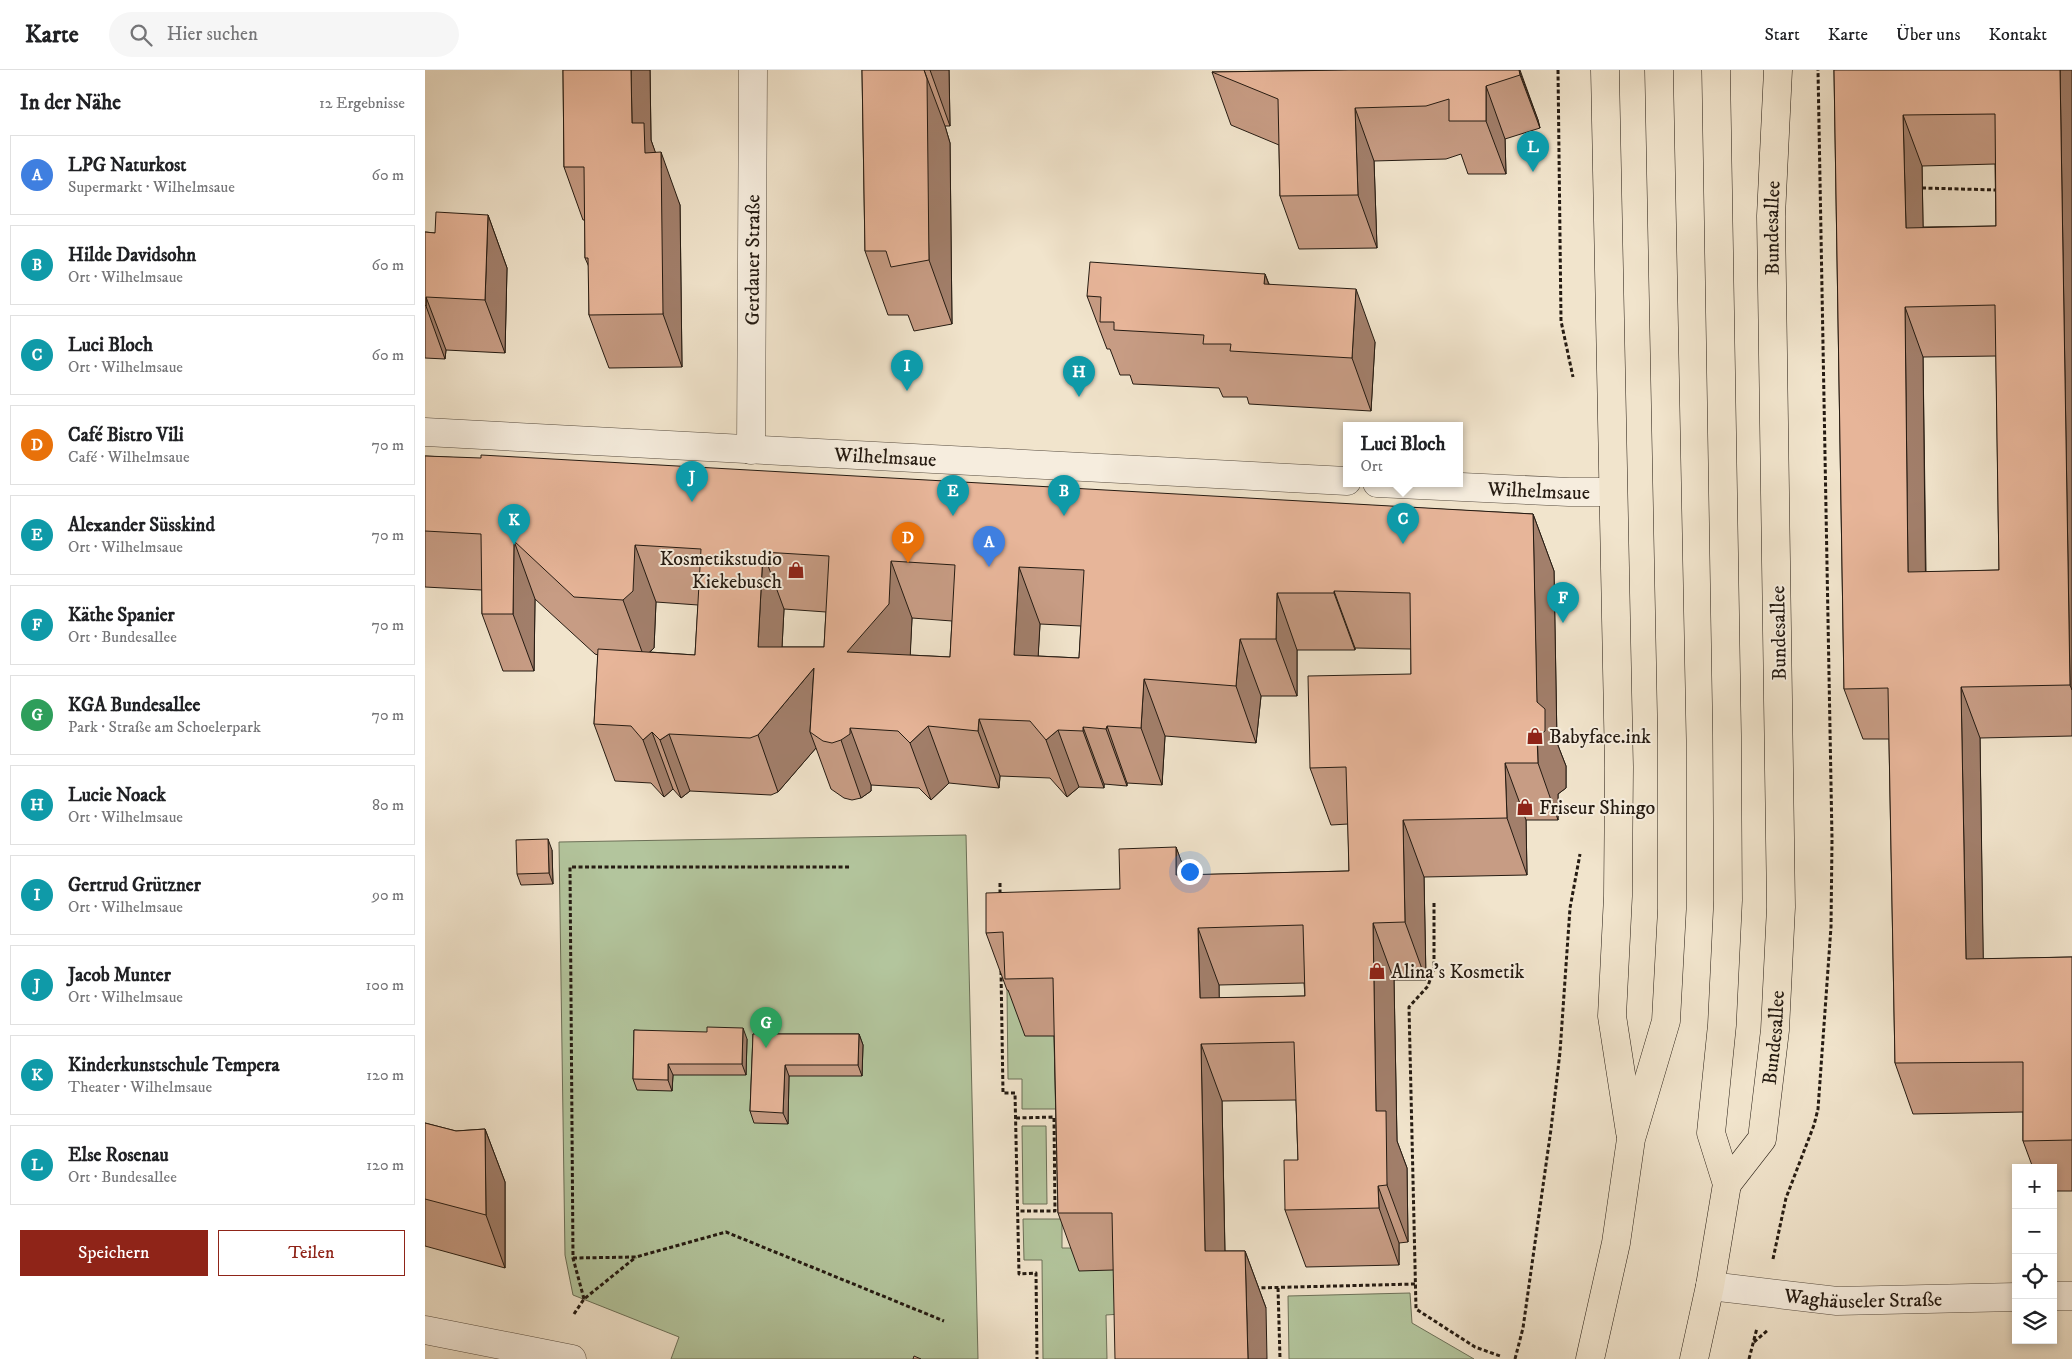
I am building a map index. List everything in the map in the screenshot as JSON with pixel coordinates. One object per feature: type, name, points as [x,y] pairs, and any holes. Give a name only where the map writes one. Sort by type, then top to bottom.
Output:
[{"type":"main road","points":[[1605,70],[1619,767],[1618,896],[1612,1016],[1631,1138]]},
{"type":"main road","points":[[1590,1359],[1617,1243],[1631,1138],[1667,1021],[1672,909],[1672,740],[1659,70]]},
{"type":"main road","name":"Bundesallee","points":[[1695,1359],[1710,1286],[1727,1184],[1711,1133],[1722,1025],[1728,900],[1727,725],[1716,70]]},
{"type":"main road","name":"Bundesallee","points":[[1727,1184],[1762,1139],[1775,1030],[1781,907],[1771,216],[1778,70]]},
{"type":"street","name":"Gerdauer Straße","points":[[751,450],[753,70]]},
{"type":"street","name":"Wilhelmsaue","points":[[425,432],[1343,481]]},
{"type":"street","name":"Wilhelmsaue","points":[[1462,487],[1612,492]]},
{"type":"street","name":"Waghäuseler Straße","points":[[1710,1286],[1837,1301],[2012,1297]]},
{"type":"street","points":[[2057,1296],[2072,1296]]},
{"type":"street","points":[[425,1330],[572,1359]]},
{"type":"path","points":[[1558,70],[1561,321],[1575,383]]},
{"type":"path","points":[[1776,1249],[1787,1198],[1815,1125],[1818,1109],[1831,927],[1831,728],[1818,70]]},
{"type":"path","points":[[1922,188],[2004,190]]},
{"type":"path","points":[[1515,1359],[1523,1328],[1549,1139],[1560,1052],[1570,908],[1581,851]]},
{"type":"path","points":[[584,1299],[573,1258],[570,867],[850,867]]},
{"type":"path","points":[[999,883],[1000,903]]},
{"type":"path","points":[[1434,903],[1434,968],[1428,986],[1409,1007],[1416,1309],[1475,1347],[1500,1356]]},
{"type":"path","points":[[1001,961],[1003,1093],[1015,1093],[1019,1274],[1036,1273],[1037,1359]]},
{"type":"path","points":[[1016,1118],[1054,1117],[1055,1211],[1018,1211]]},
{"type":"path","points":[[573,1258],[636,1257],[726,1232],[944,1320]]},
{"type":"path","points":[[574,1314],[584,1299],[636,1257]]},
{"type":"path","points":[[1252,1289],[1415,1284]]},
{"type":"path","points":[[1278,1288],[1280,1359]]},
{"type":"path","points":[[1749,1359],[1753,1343]]},
{"type":"green space","points":[[966,835],[978,1359],[671,1359],[679,1337],[573,1295],[565,1255],[559,842]]},
{"type":"green space","points":[[1024,989],[1097,1034],[1059,1109],[1022,1109],[1022,1079],[1008,1079],[1007,990]]},
{"type":"green space","points":[[1022,1126],[1046,1126],[1047,1204],[1023,1204]]},
{"type":"green space","points":[[1023,1219],[1062,1219],[1062,1248],[1078,1248],[1133,1270],[1121,1314],[1106,1315],[1107,1359],[1043,1359],[1042,1260],[1024,1260]]},
{"type":"green space","points":[[1410,1293],[1412,1323],[1474,1359],[1289,1359],[1288,1296]]},
{"type":"building","points":[[563,70],[631,70],[632,123],[644,123],[645,153],[661,152],[663,314],[589,315],[588,258],[585,258],[584,167],[564,167]]},
{"type":"building","points":[[862,70],[924,70],[927,79],[929,260],[891,267],[886,251],[865,251]]},
{"type":"building","points":[[1519,70],[1520,75],[1486,86],[1486,121],[1449,121],[1449,99],[1426,106],[1355,108],[1358,195],[1280,196],[1278,99],[1212,72]]},
{"type":"building","points":[[1834,70],[2060,70],[2070,685],[1961,687],[1966,959],[2072,957],[2072,1140],[2023,1141],[2023,1062],[1895,1063],[1888,688],[1844,689]],"holes":[[[1995,114],[1996,226],[1906,228],[1903,115]],[[1995,305],[1999,570],[1908,572],[1905,307]]]},
{"type":"building","points":[[436,212],[488,215],[485,300],[426,297],[425,305],[425,232],[435,233]]},
{"type":"building","points":[[1090,262],[1265,274],[1264,284],[1356,289],[1352,358],[1230,351],[1231,344],[1203,344],[1204,335],[1114,330],[1114,322],[1100,322],[1101,297],[1087,296]]},
{"type":"building","points":[[481,455],[1533,514],[1537,702],[1545,709],[1545,731],[1537,737],[1538,763],[1505,763],[1507,818],[1403,820],[1405,922],[1373,923],[1376,1111],[1386,1111],[1387,1185],[1378,1186],[1379,1208],[1285,1210],[1284,1160],[1298,1160],[1294,1042],[1201,1044],[1205,1251],[1245,1251],[1248,1359],[1115,1359],[1112,1213],[1058,1213],[1053,978],[1005,979],[1003,932],[986,933],[986,893],[1120,889],[1119,849],[1176,847],[1176,875],[1349,871],[1346,767],[1310,768],[1308,676],[1411,674],[1410,593],[1334,591],[1334,593],[1277,593],[1276,639],[1240,639],[1236,686],[1144,679],[1141,728],[1107,726],[1106,729],[1083,727],[1083,731],[1058,730],[1046,740],[1030,721],[979,719],[978,731],[928,726],[910,743],[898,731],[850,728],[850,734],[832,743],[823,741],[810,732],[814,668],[758,735],[750,738],[669,734],[660,740],[652,732],[643,740],[631,726],[594,724],[598,649],[695,655],[701,549],[635,545],[633,591],[623,600],[574,597],[514,541],[513,614],[482,614],[481,534],[425,531],[425,456],[481,458]],"holes":[[[763,552],[829,556],[824,647],[758,647]],[[891,561],[955,565],[950,657],[847,652],[889,604]],[[1019,567],[1084,570],[1079,658],[1014,655]],[[1303,925],[1305,996],[1200,998],[1198,928]]]},
{"type":"building","points":[[548,839],[549,873],[517,874],[516,840]]},
{"type":"building","points":[[707,1027],[743,1028],[742,1064],[668,1064],[668,1080],[633,1079],[634,1030],[707,1032]]},
{"type":"building","points":[[753,1034],[859,1034],[858,1065],[785,1065],[783,1113],[750,1111]]},
{"type":"building","points":[[425,1123],[456,1131],[485,1129],[486,1215],[425,1199]]},
{"type":"place","name":"Else Rosenau","points":[[1533,172]]},
{"type":"place","name":"Gertrud Grützner","points":[[907,391]]},
{"type":"place","name":"Lucie Noack","points":[[1079,397]]},
{"type":"place","name":"Jacob Munter","points":[[692,502]]},
{"type":"place","name":"Alexander Süsskind","points":[[953,516]]},
{"type":"place","name":"Hilde Davidsohn","points":[[1064,516]]},
{"type":"place","name":"Luci Bloch","points":[[1403,544]]},
{"type":"place","name":"Kinderkunstschule Tempera","points":[[514,545]]},
{"type":"place","name":"Café Bistro Vili","points":[[908,563]]},
{"type":"place","name":"LPG Naturkost","points":[[989,567]]},
{"type":"place","name":"Kosmetikstudio Kiekebusch","points":[[796,570]]},
{"type":"place","name":"Käthe Spanier","points":[[1563,623]]},
{"type":"place","name":"Babyface.ink","points":[[1535,736]]},
{"type":"place","name":"Friseur Shingo","points":[[1525,807]]},
{"type":"place","name":"Alina's Kosmetik","points":[[1377,971]]},
{"type":"place","name":"KGA Bundesallee","points":[[766,1048]]}]
